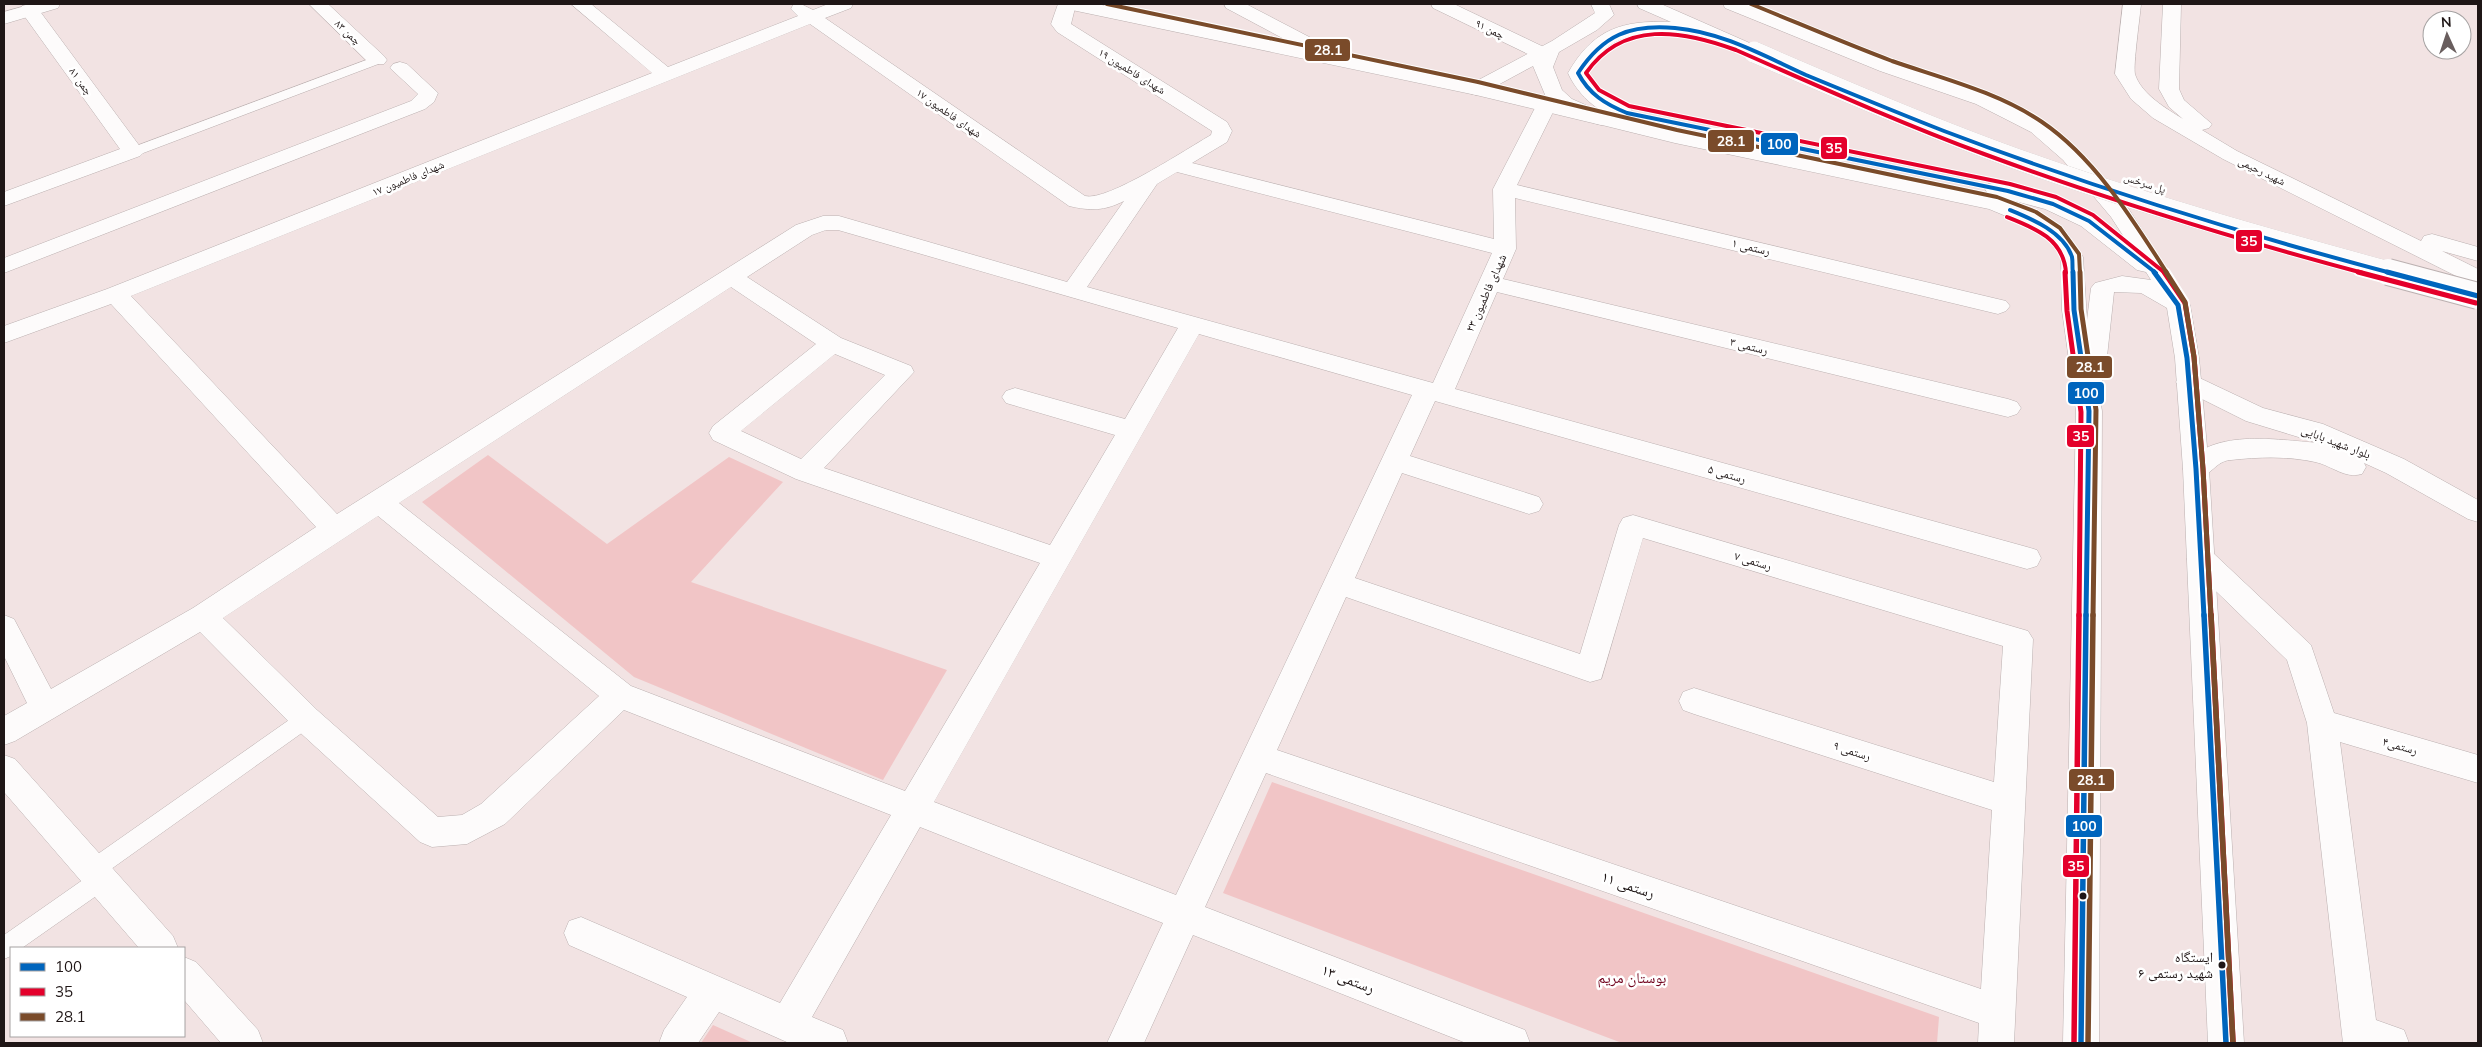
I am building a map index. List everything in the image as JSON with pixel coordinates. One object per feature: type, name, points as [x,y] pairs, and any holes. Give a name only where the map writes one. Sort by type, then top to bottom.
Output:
[{"type":"street","points":[[4,18],[26,7],[51,4]]},
{"type":"street","name":"چمن ۸۳","points":[[318,4],[377,60]]},
{"type":"street","points":[[580,4],[666,75]]},
{"type":"street","name":"شهدای فاطمیون ۱۷","points":[[793,4],[1077,201],[1089,204],[1102,203],[1149,180]]},
{"type":"street","name":"شهدای فاطمیون ۱۷","points":[[5,331],[115,294],[844,4]]},
{"type":"street","name":"شهدای فاطمیون ۱۹","points":[[1067,4],[1060,19],[1060,24],[1064,28],[1220,126],[1222,131],[1220,138],[1174,165]]},
{"type":"street","points":[[1072,4],[1476,89],[1675,137],[1996,204],[2033,219],[2056,234],[2072,257],[2074,310],[2089,412]]},
{"type":"street","points":[[1233,4],[1308,44]]},
{"type":"street","name":"چمن ۹۱","points":[[1440,4],[1546,52]]},
{"type":"street","points":[[1476,89],[1546,52],[1605,14],[1600,4]]},
{"type":"street","points":[[1646,4],[1714,34]]},
{"type":"street","points":[[1686,4],[1759,45]]},
{"type":"street","points":[[1732,4],[1887,67],[1983,100],[2038,128],[2070,156],[2120,213],[2178,305],[2189,382],[2196,469],[2226,1043]]},
{"type":"street","name":"شهید رحیمی","points":[[2132,4],[2125,74],[2138,95],[2160,114],[2230,155],[2478,277]]},
{"type":"street","name":"شهید رحیمی","points":[[2172,4],[2169,89],[2176,103],[2190,116],[2241,149],[2328,195],[2426,240],[2478,254]]},
{"type":"street","name":"چمن ۸۱","points":[[26,7],[133,152]]},
{"type":"street","points":[[1759,45],[1714,34],[1662,26],[1617,33],[1597,46],[1584,58],[1578,73],[1582,85],[1597,100],[1627,113],[2008,191],[2053,204],[2089,221],[2158,275]]},
{"type":"street","name":"پل سرخس","points":[[1759,45],[2085,164],[2301,230],[2478,277]]},
{"type":"street","name":"پل سرخس","points":[[1759,45],[1966,140],[2081,182],[2295,246],[2478,296]]},
{"type":"street","points":[[1546,52],[1543,67],[1552,93],[1565,103],[1600,119]]},
{"type":"street","points":[[4,266],[418,105],[427,98],[428,93],[400,68]]},
{"type":"street","name":"شهدای فاطمیون ۲۳","points":[[1125,1043],[1394,461],[1433,392],[1490,283],[1505,249],[1504,189],[1546,106]]},
{"type":"street","points":[[4,199],[133,152]]},
{"type":"street","points":[[1073,291],[1149,180],[1174,165],[1505,249]]},
{"type":"street","name":"رستمی ۱","points":[[1504,189],[1998,306]]},
{"type":"street","name":"رستمی ۵","points":[[4,732],[203,616],[334,529],[730,276],[804,230],[824,222],[839,223],[1073,291],[2027,558]]},
{"type":"street","points":[[730,276],[832,344],[902,372],[805,472]]},
{"type":"street","name":"رستمی ۳","points":[[1490,283],[2008,408]]},
{"type":"street","points":[[2081,1043],[2089,412],[2103,288],[2115,283],[2140,285],[2166,295],[2178,305]]},
{"type":"street","points":[[115,294],[334,529]]},
{"type":"street","points":[[788,1024],[1192,324]]},
{"type":"street","points":[[832,344],[722,434],[805,472],[1057,558]]},
{"type":"street","name":"بلوار شهید بابایی","points":[[2189,382],[2255,416],[2314,431],[2395,466],[2478,512]]},
{"type":"street","points":[[1015,397],[1131,430]]},
{"type":"street","name":"بلوار شهید بابایی","points":[[2196,469],[2221,451],[2263,448],[2320,453],[2386,480],[2478,533]]},
{"type":"street","points":[[1394,461],[1529,504]]},
{"type":"street","name":"رستمی ۱۳","points":[[379,502],[620,695],[1512,1043]]},
{"type":"street","name":"رستمی ۷","points":[[1337,583],[1590,670],[1633,525],[2018,639],[2009,802]]},
{"type":"street","points":[[2201,559],[2300,654],[2322,723],[2370,1040]]},
{"type":"street","points":[[203,616],[306,719],[432,832],[467,829],[493,814],[620,695]]},
{"type":"street","points":[[4,627],[45,707]]},
{"type":"street","name":"رستمی ۹","points":[[1694,701],[2009,802]]},
{"type":"street","name":"رستمی۴","points":[[2322,723],[2478,769]]},
{"type":"street","name":"رستمی ۱۱","points":[[1258,757],[1997,1028]]},
{"type":"street","points":[[4,769],[160,947]]},
{"type":"street","points":[[1997,1028],[2009,802]]},
{"type":"street","points":[[581,933],[830,1043]]},
{"type":"street","points":[[185,975],[245,1043]]},
{"type":"street","points":[[677,1043],[712,991]]},
{"type":"lane","points":[[133,152],[377,60]]},
{"type":"lane","points":[[4,948],[97,875],[306,719]]},
{"type":"green space","points":[[488,455],[607,544],[729,457],[783,482],[691,582],[947,670],[883,780],[634,677],[422,502]]},
{"type":"green space","name":"بوستان مریم","points":[[1272,782],[1939,1017],[1937,1043],[1622,1043],[1223,893]]},
{"type":"green space","points":[[713,1025],[753,1043],[701,1043]]},
{"type":"transit line","name":"28.1","points":[[1107,4],[1478,82],[1677,130],[1997,197],[2036,212],[2060,228],[2079,254],[2081,309],[2096,410],[2088,1043]]},
{"type":"transit line","name":"28.1","points":[[1751,4],[1890,60],[1985,93],[2042,122],[2076,151],[2126,209],[2185,302],[2194,357],[2203,469],[2233,1043]]},
{"type":"transit line","name":"100","points":[[2226,1043],[2196,469],[2187,358],[2178,305],[2158,275],[2089,221],[2053,204],[2008,191],[1627,113],[1598,98],[1587,88],[1578,73],[1587,59],[1607,40],[1631,30],[1660,27],[1693,30],[1710,34],[1743,46],[1807,75],[1942,130],[2108,190],[2292,246],[2478,296]]},
{"type":"transit line","name":"35","points":[[2233,1043],[2203,469],[2194,357],[2185,303],[2163,270],[2093,215],[2056,197],[2010,184],[1629,106],[1599,90],[1589,80],[1586,73],[1596,59],[1607,49],[1633,37],[1663,35],[1709,41],[1736,50],[1801,80],[1914,127],[1983,154],[2105,197],[2228,235],[2476,303]]},
{"type":"transit line","name":"100","points":[[2010,210],[2033,219],[2056,234],[2072,257],[2074,310],[2089,411],[2081,1043]]},
{"type":"transit line","name":"35","points":[[2007,217],[2030,226],[2051,239],[2065,259],[2067,311],[2081,412],[2074,1043]]},
{"type":"place","name":"ایستگاه شهید رستمی ۶","points":[[2222,965]]}]
